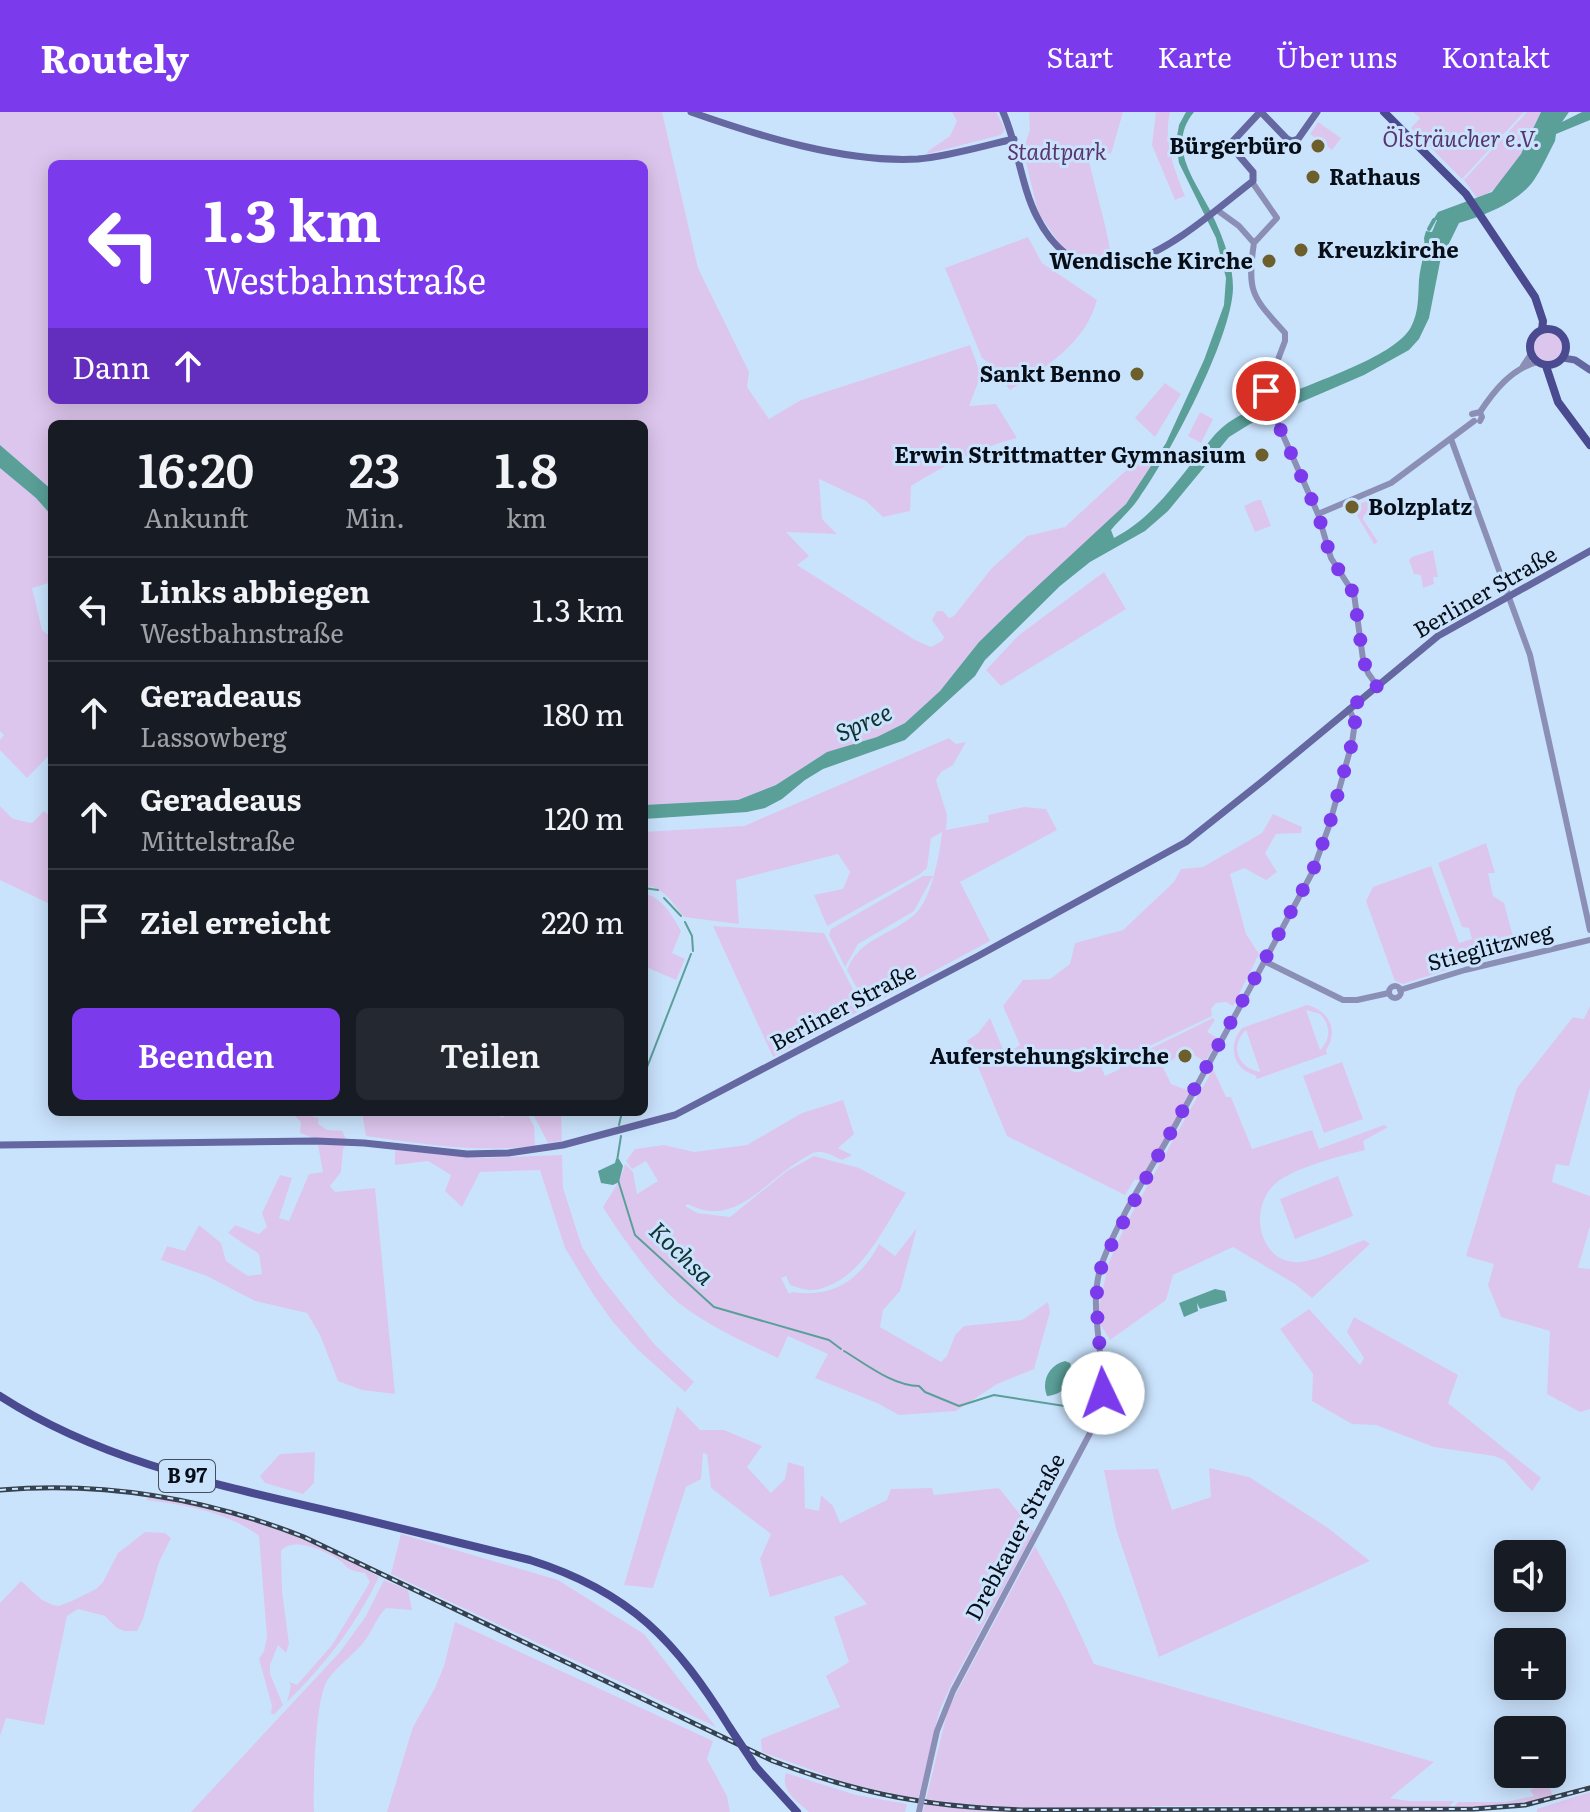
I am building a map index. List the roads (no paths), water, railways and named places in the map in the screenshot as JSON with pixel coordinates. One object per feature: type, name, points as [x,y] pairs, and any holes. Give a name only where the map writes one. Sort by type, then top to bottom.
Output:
[{"type":"main road","points":[[691,112],[776,138],[873,158],[934,157],[1014,139]]},
{"type":"main road","points":[[1003,112],[1037,218],[1061,250],[1087,264],[1107,266],[1147,258],[1199,225],[1253,180],[1234,149],[1233,141],[1261,112],[1295,140],[1317,112]]},
{"type":"main road","points":[[1384,112],[1466,194],[1536,292],[1546,330]]},
{"type":"main road","points":[[1546,330],[1562,336],[1564,354]]},
{"type":"main road","points":[[1546,330],[1531,341],[1559,404],[1590,442]]},
{"type":"main road","points":[[1542,362],[1564,354],[1590,367]]},
{"type":"main road","name":"Berliner Straße","points":[[0,1145],[316,1141],[467,1154],[508,1153],[563,1145],[661,1120],[763,1070],[1186,842],[1438,636],[1590,551]]},
{"type":"main road","name":"B 97","points":[[0,1396],[71,1435],[129,1459],[244,1492],[530,1560],[600,1589],[640,1616],[673,1646],[700,1679],[756,1767],[797,1812]]},
{"type":"street","points":[[1253,180],[1277,218],[1254,243],[1251,272],[1254,295],[1265,313],[1285,333],[1266,397],[1318,514],[1331,558],[1348,582],[1355,600],[1363,659],[1377,686]]},
{"type":"street","points":[[1215,211],[1239,226],[1254,243]]},
{"type":"street","points":[[1318,514],[1391,483],[1474,421],[1473,413],[1480,412],[1499,386],[1521,369],[1542,362]]},
{"type":"street","points":[[1451,439],[1530,655],[1590,930]]},
{"type":"street","name":"Drebkauer Straße","points":[[919,1812],[937,1731],[953,1691],[1097,1420],[1103,1393],[1096,1298],[1102,1263],[1312,873],[1323,847],[1355,728],[1349,709]]},
{"type":"street","name":"Stieglitzweg","points":[[1264,961],[1335,998],[1349,1001],[1389,993],[1393,986],[1400,990],[1494,962],[1590,940]]},
{"type":"waterway","points":[[1429,229],[1434,220]]},
{"type":"waterway","name":"Kochsa","points":[[648,889],[658,890]]},
{"type":"waterway","name":"Kochsa","points":[[664,898],[681,916]]},
{"type":"waterway","name":"Kochsa","points":[[685,922],[692,936],[693,951]]},
{"type":"waterway","name":"Kochsa","points":[[648,1065],[691,954]]},
{"type":"waterway","name":"Kochsa","points":[[619,1125],[621,1116]]},
{"type":"waterway","name":"Kochsa","points":[[617,1161],[621,1136]]},
{"type":"waterway","name":"Kochsa","points":[[618,1180],[635,1235],[714,1307],[829,1340],[841,1349]]},
{"type":"waterway","name":"Kochsa","points":[[844,1351],[890,1378],[919,1386],[925,1392],[959,1406],[994,1395],[1084,1409]]},
{"type":"railway","points":[[0,1490],[78,1488],[117,1491],[192,1503],[267,1523],[304,1537],[773,1761],[837,1783],[899,1798],[1029,1810],[1474,1809],[1525,1805],[1590,1788]]},
{"type":"place","name":"Bürgerbüro","points":[[1318,146]]},
{"type":"place","name":"Rathaus","points":[[1313,177]]},
{"type":"place","name":"Kreuzkirche","points":[[1301,250]]},
{"type":"place","name":"Wendische Kirche","points":[[1269,261]]},
{"type":"place","name":"Sankt Benno","points":[[1137,374]]},
{"type":"place","name":"Erwin Strittmatter Gymnasium","points":[[1262,455]]},
{"type":"place","name":"Bolzplatz","points":[[1352,507]]},
{"type":"place","name":"Auferstehungskirche","points":[[1185,1056]]},
{"type":"park label","name":"Ölsträucher e.V.","points":[[1461,139]]},
{"type":"park label","name":"Stadtpark","points":[[1057,152]]},
{"type":"water label","name":"Spree","points":[[864,723]]}]
